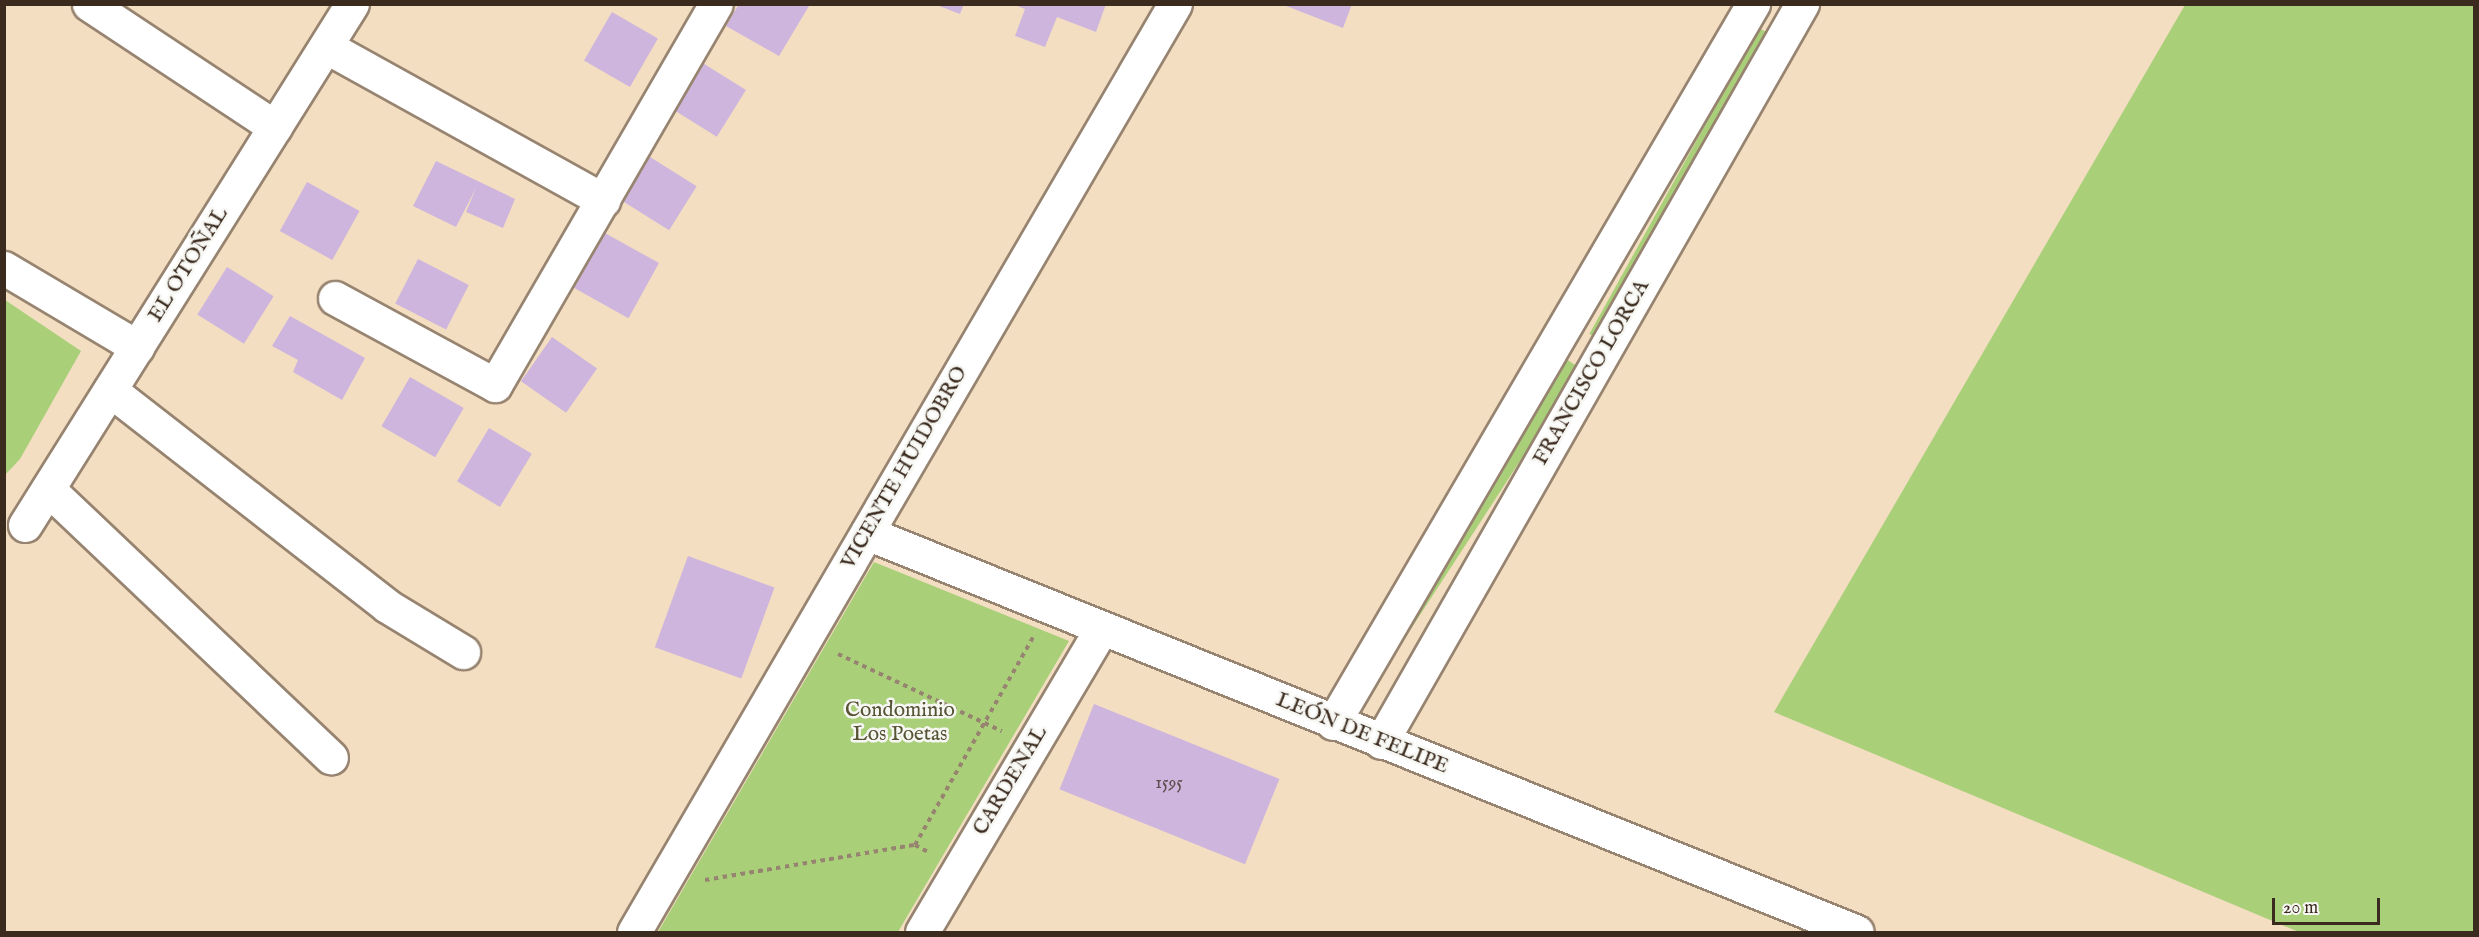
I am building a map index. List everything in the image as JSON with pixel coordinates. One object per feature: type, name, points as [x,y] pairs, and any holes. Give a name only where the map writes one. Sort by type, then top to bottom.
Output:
[{"type":"street","points":[[89,4],[275,128]]},
{"type":"street","name":"EL OTOÑAL","points":[[25,525],[352,4]]},
{"type":"street","name":"VICENTE HUIDOBRO","points":[[634,933],[1176,4]]},
{"type":"street","points":[[1333,723],[1753,4]]},
{"type":"street","name":"FRANCISCO LORCA","points":[[1382,742],[1802,4]]},
{"type":"street","points":[[335,298],[495,385],[603,200],[706,8]]},
{"type":"street","points":[[327,47],[603,200]]},
{"type":"street","points":[[4,268],[137,347]]},
{"type":"street","points":[[1559,337],[1598,362]]},
{"type":"street","points":[[110,390],[387,606],[464,652]]},
{"type":"street","points":[[48,489],[331,758]]},
{"type":"street","name":"LEÓN DE FELIPE","points":[[867,533],[1857,933]]},
{"type":"street","name":"CARDENAL","points":[[922,933],[1101,629]]},
{"type":"path","points":[[660,888],[915,845],[1050,608]]},
{"type":"path","points":[[806,638],[1032,746]]},
{"type":"green space","points":[[2185,5],[2474,5],[2474,932],[2299,932],[1774,712]]},
{"type":"green space","points":[[1759,28],[1775,37],[1605,343],[1589,334]]},
{"type":"green space","points":[[5,300],[81,351],[20,459],[5,475]]},
{"type":"green space","points":[[1566,359],[1580,368],[1362,705],[1348,695]]},
{"type":"green space","name":"Condominio Los Poetas","points":[[874,562],[1069,641],[898,932],[658,932]]},
{"type":"building","points":[[739,4],[807,4],[809,6],[779,56],[726,26]]},
{"type":"building","points":[[934,4],[964,4],[960,14]]},
{"type":"building","points":[[1012,4],[1106,4],[1096,32],[1057,17],[1045,47],[1015,36],[1025,9]]},
{"type":"building","points":[[1281,4],[1352,4],[1343,28]]},
{"type":"building","points":[[612,12],[658,38],[630,87],[584,60]]},
{"type":"building","points":[[701,62],[746,90],[717,137],[672,109]]},
{"type":"building","points":[[650,157],[697,186],[669,230],[622,201]]},
{"type":"building","points":[[436,161],[515,199],[503,228],[466,212],[476,188],[456,227],[413,206]]},
{"type":"building","points":[[307,182],[359,211],[332,260],[280,231]]},
{"type":"building","points":[[603,232],[659,263],[628,318],[572,287]]},
{"type":"building","points":[[418,259],[469,285],[446,329],[395,304]]},
{"type":"building","points":[[227,267],[274,296],[244,344],[197,314]]},
{"type":"building","points":[[290,316],[365,358],[342,400],[293,372],[298,360],[272,346]]},
{"type":"building","points":[[552,337],[597,369],[566,413],[521,381]]},
{"type":"building","points":[[410,377],[464,408],[435,457],[382,426]]},
{"type":"building","points":[[489,428],[532,454],[500,507],[457,481]]},
{"type":"building","points":[[688,556],[774,587],[741,679],[655,647]]},
{"type":"building","points":[[1094,704],[1279,779],[1245,864],[1060,789]]}]
